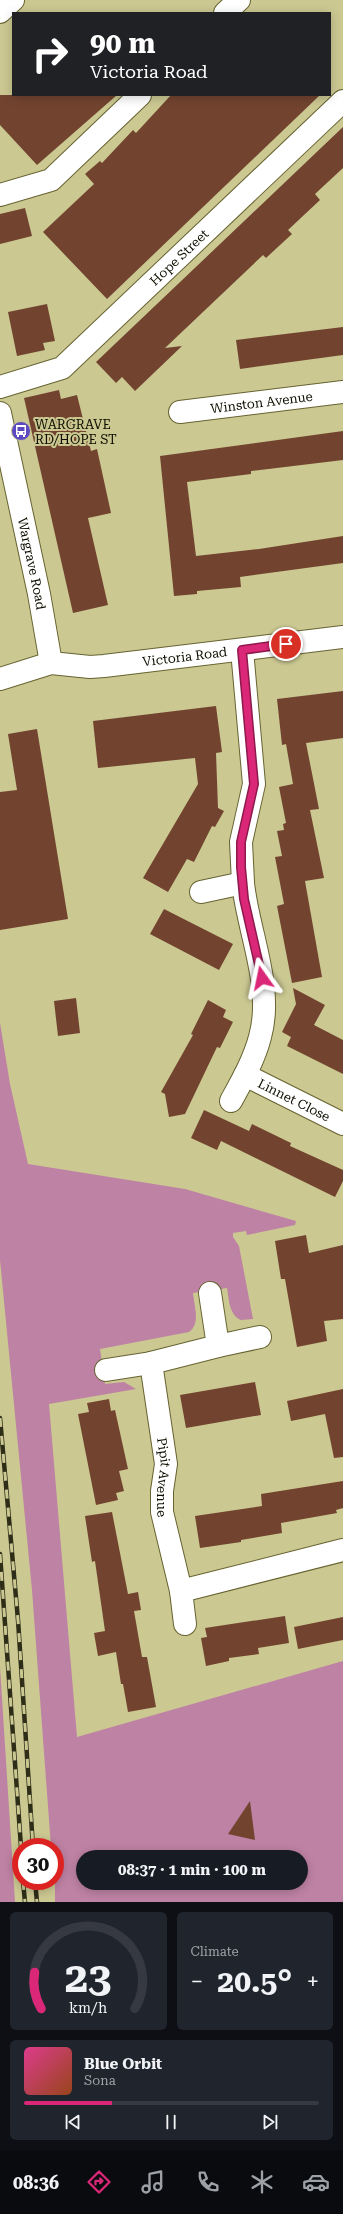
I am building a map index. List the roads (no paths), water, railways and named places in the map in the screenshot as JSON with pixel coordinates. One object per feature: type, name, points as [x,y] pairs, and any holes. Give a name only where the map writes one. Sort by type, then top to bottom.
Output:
[{"type":"street","points":[[0,12],[13,0]]},
{"type":"street","points":[[226,12],[239,0]]},
{"type":"street","points":[[0,195],[51,180],[139,96]]},
{"type":"street","name":"Hope Street","points":[[0,387],[62,368],[343,100]]},
{"type":"street","name":"Winston Avenue","points":[[180,412],[343,392]]},
{"type":"street","name":"Wargrave Road","points":[[0,413],[39,594],[51,663]]},
{"type":"street","name":"Victoria Road","points":[[51,663],[90,667],[343,637]]},
{"type":"street","name":"Linnet Close","points":[[231,1101],[245,1075],[260,1037],[264,1005],[262,978],[243,883],[241,842],[254,784],[242,650]]},
{"type":"street","points":[[0,679],[51,663]]},
{"type":"street","points":[[201,892],[243,883]]},
{"type":"street","name":"Linnet Close","points":[[245,1075],[343,1124]]},
{"type":"street","points":[[210,1294],[218,1346]]},
{"type":"street","points":[[106,1370],[152,1363],[260,1337]]},
{"type":"street","name":"Pipit Avenue","points":[[152,1363],[166,1464],[162,1491],[162,1512],[181,1591],[185,1624]]},
{"type":"street","points":[[181,1591],[343,1550]]},
{"type":"railway","points":[[0,1418],[18,1620],[32,1838]]},
{"type":"railway","points":[[0,1554],[20,1838]]},
{"type":"railway","points":[[24,1890],[25,1902]]},
{"type":"railway","points":[[36,1890],[37,1902]]},
{"type":"place","name":"WARGRAVE RD/HOPE ST","points":[[21,431]]}]
